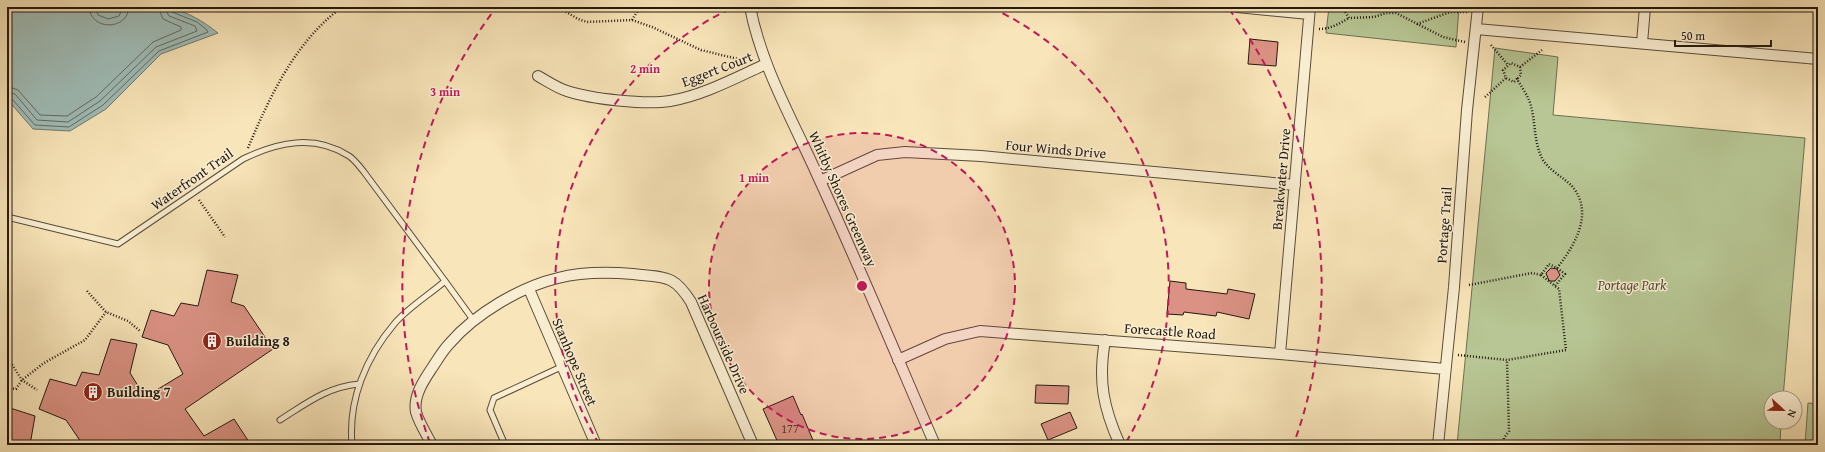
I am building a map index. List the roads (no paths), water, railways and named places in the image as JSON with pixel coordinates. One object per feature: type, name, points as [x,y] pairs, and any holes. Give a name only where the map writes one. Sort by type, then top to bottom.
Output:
[{"type":"street","name":"Whitby Shores Greenway","points":[[750,7],[766,64],[820,181],[935,445]]},
{"type":"street","points":[[1237,7],[1310,11]]},
{"type":"street","name":"Portage Trail","points":[[1438,445],[1454,287],[1467,110],[1478,7]]},
{"type":"street","points":[[1642,43],[1645,7]]},
{"type":"street","name":"Breakwater Drive","points":[[1280,354],[1310,11]]},
{"type":"street","points":[[1476,29],[1818,59]]},
{"type":"street","name":"Eggert Court","points":[[538,76],[567,91],[592,97],[641,101],[669,101],[716,87],[766,64]]},
{"type":"street","name":"Four Winds Drive","points":[[820,181],[877,155],[905,152],[981,156],[1295,185]]},
{"type":"street","name":"Harbourside Drive","points":[[432,445],[416,412],[418,394],[423,380],[450,343],[474,321],[501,302],[556,278],[582,273],[627,274],[671,278],[682,288],[691,302],[753,445]]},
{"type":"street","name":"Stanhope Street","points":[[529,289],[561,368],[596,445]]},
{"type":"street","name":"Forecastle Road","points":[[898,360],[945,339],[980,331],[1280,354],[1445,369]]},
{"type":"street","points":[[1104,340],[1101,377],[1104,402],[1120,445]]},
{"type":"lane","name":"Waterfront Trail","points":[[7,217],[118,244],[243,158],[264,149],[300,141],[335,149],[350,157],[364,172],[445,281]]},
{"type":"lane","points":[[352,445],[352,413],[359,384],[375,351],[396,322],[445,281],[474,321]]},
{"type":"lane","points":[[505,445],[490,410],[494,398],[561,368]]},
{"type":"lane","points":[[280,420],[323,393],[346,385],[359,384]]},
{"type":"water","points":[[139,6],[164,7],[185,13],[206,24],[218,33],[161,54],[106,109],[70,131],[33,129],[7,99],[7,7],[98,7],[108,9]]},
{"type":"place","name":"Building 8","points":[[212,341]]},
{"type":"place","name":"Building 7","points":[[93,392]]},
{"type":"park label","name":"Portage Park","points":[[1632,285]]}]
